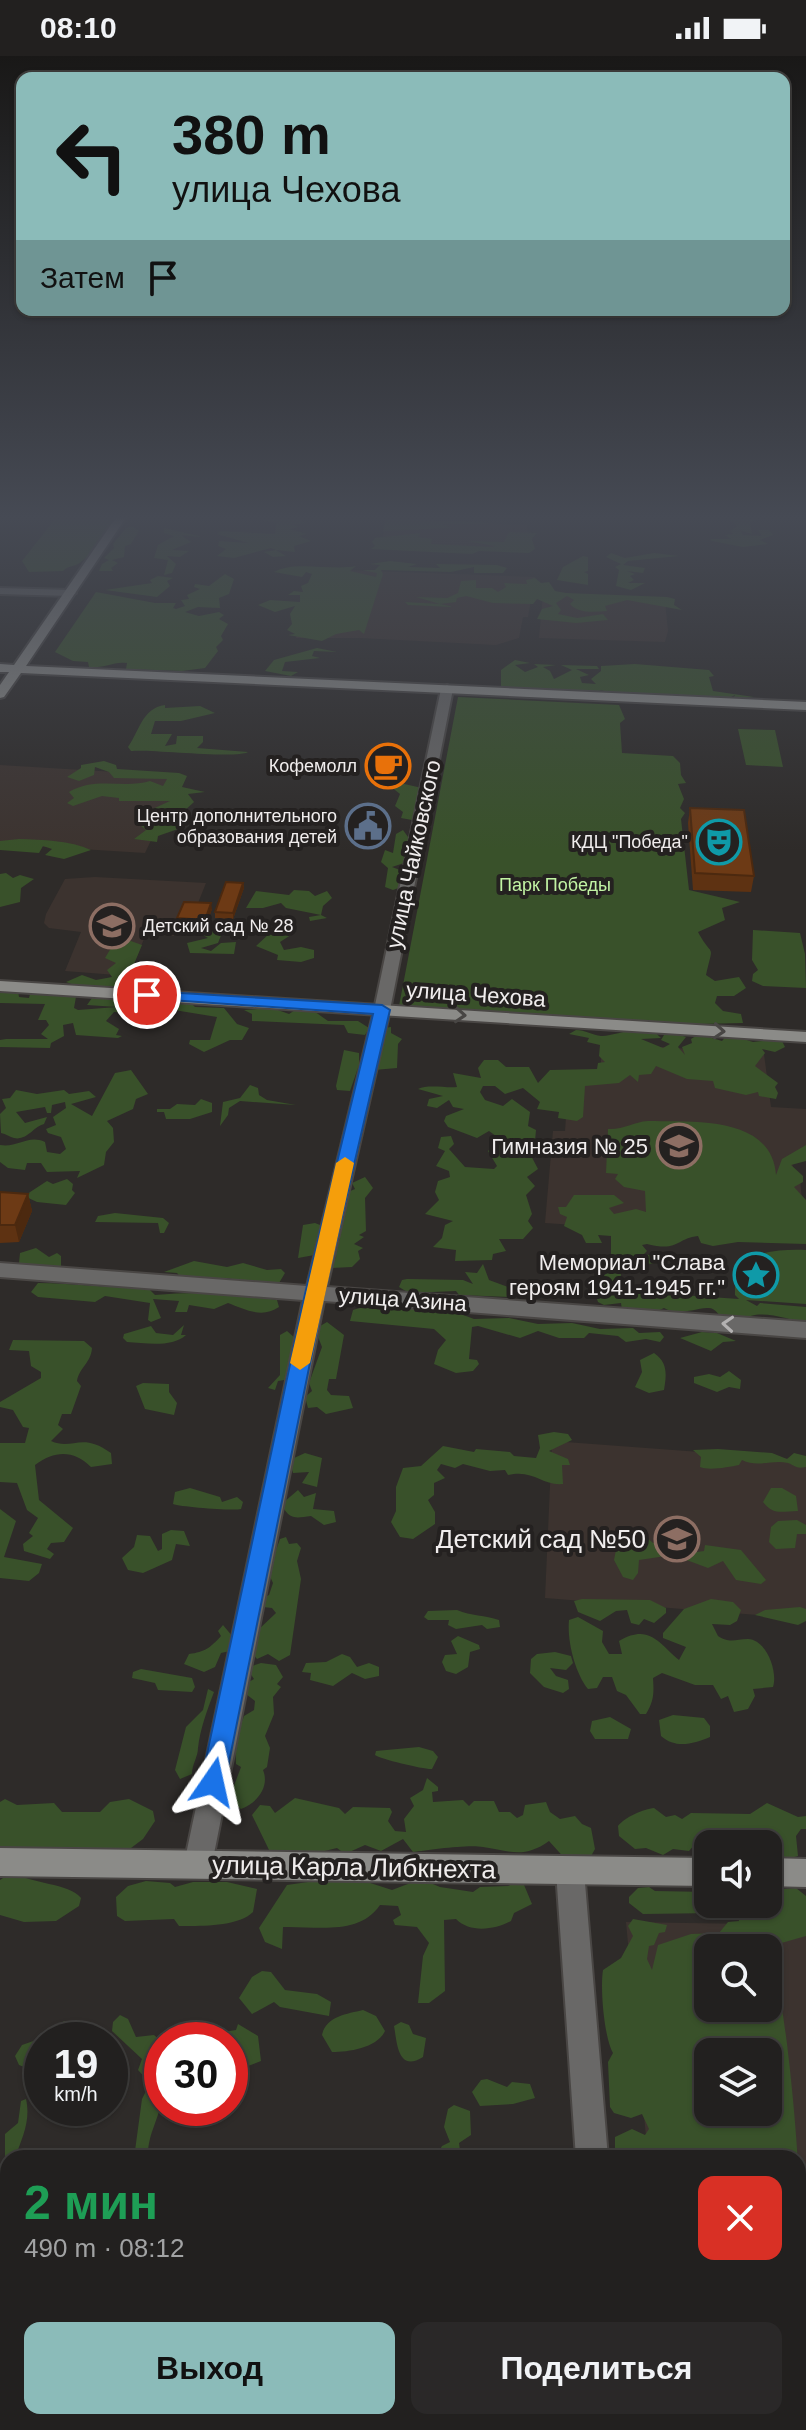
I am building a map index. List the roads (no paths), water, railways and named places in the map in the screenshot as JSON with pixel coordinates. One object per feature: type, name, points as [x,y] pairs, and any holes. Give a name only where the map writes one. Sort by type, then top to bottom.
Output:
[{"type":"main road","points":[[0,694],[44,630]]},
{"type":"main road","points":[[0,668],[806,706]]},
{"type":"main road","name":"улица Чехова","points":[[0,986],[806,1037]]},
{"type":"main road","name":"улица Карла Либкнехта","points":[[0,1862],[694,1872]]},
{"type":"main road","points":[[782,1872],[806,1873]]},
{"type":"street","name":"улица Чайковского","points":[[198,1864],[315,1294],[382,1010],[447,689]]},
{"type":"street","name":"улица Азина","points":[[0,1270],[806,1330]]},
{"type":"street","points":[[570,1871],[591,2150]]},
{"type":"place","name":"Кофемолл","points":[[388,766]]},
{"type":"place","name":"Центр дополнительного образования детей","points":[[368,826]]},
{"type":"place","name":"КДЦ \"Победа\"","points":[[719,842]]},
{"type":"place","name":"Детский сад № 28","points":[[112,926]]},
{"type":"place","name":"Гимназия № 25","points":[[679,1146]]},
{"type":"place","name":"Мемориал \"Слава героям 1941-1945 гг.\"","points":[[756,1275]]},
{"type":"place","name":"Детский сад №50","points":[[677,1539]]},
{"type":"park label","name":"Парк Победы","points":[[555,885]]}]
